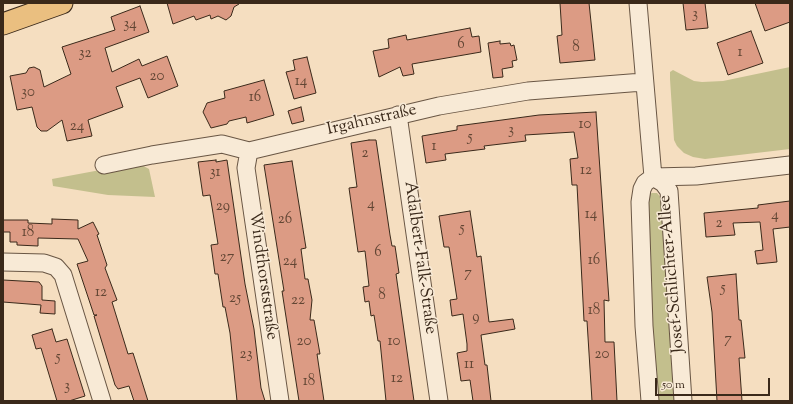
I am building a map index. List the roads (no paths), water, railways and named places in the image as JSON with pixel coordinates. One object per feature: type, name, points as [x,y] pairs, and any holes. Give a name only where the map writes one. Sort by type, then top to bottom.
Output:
[{"type":"main road","points":[[3,24],[62,3]]},
{"type":"street","name":"Josef-Schlichter-Allee","points":[[638,3],[653,178]]},
{"type":"street","name":"Irgahnstraße","points":[[104,165],[152,155],[222,144],[249,151],[438,106],[528,91],[644,82]]},
{"type":"street","name":"Adalbert-Falk-Straße","points":[[398,115],[439,401]]},
{"type":"street","name":"Windthorststraße","points":[[249,151],[246,168],[280,401]]},
{"type":"street","points":[[653,178],[696,176],[790,165]]},
{"type":"street","name":"Josef-Schlichter-Allee","points":[[650,401],[644,326],[640,202],[645,183],[653,178]]},
{"type":"street","name":"Josef-Schlichter-Allee","points":[[653,178],[663,182],[669,191],[683,401]]},
{"type":"street","points":[[3,262],[44,263],[56,267],[63,275],[102,401]]}]
